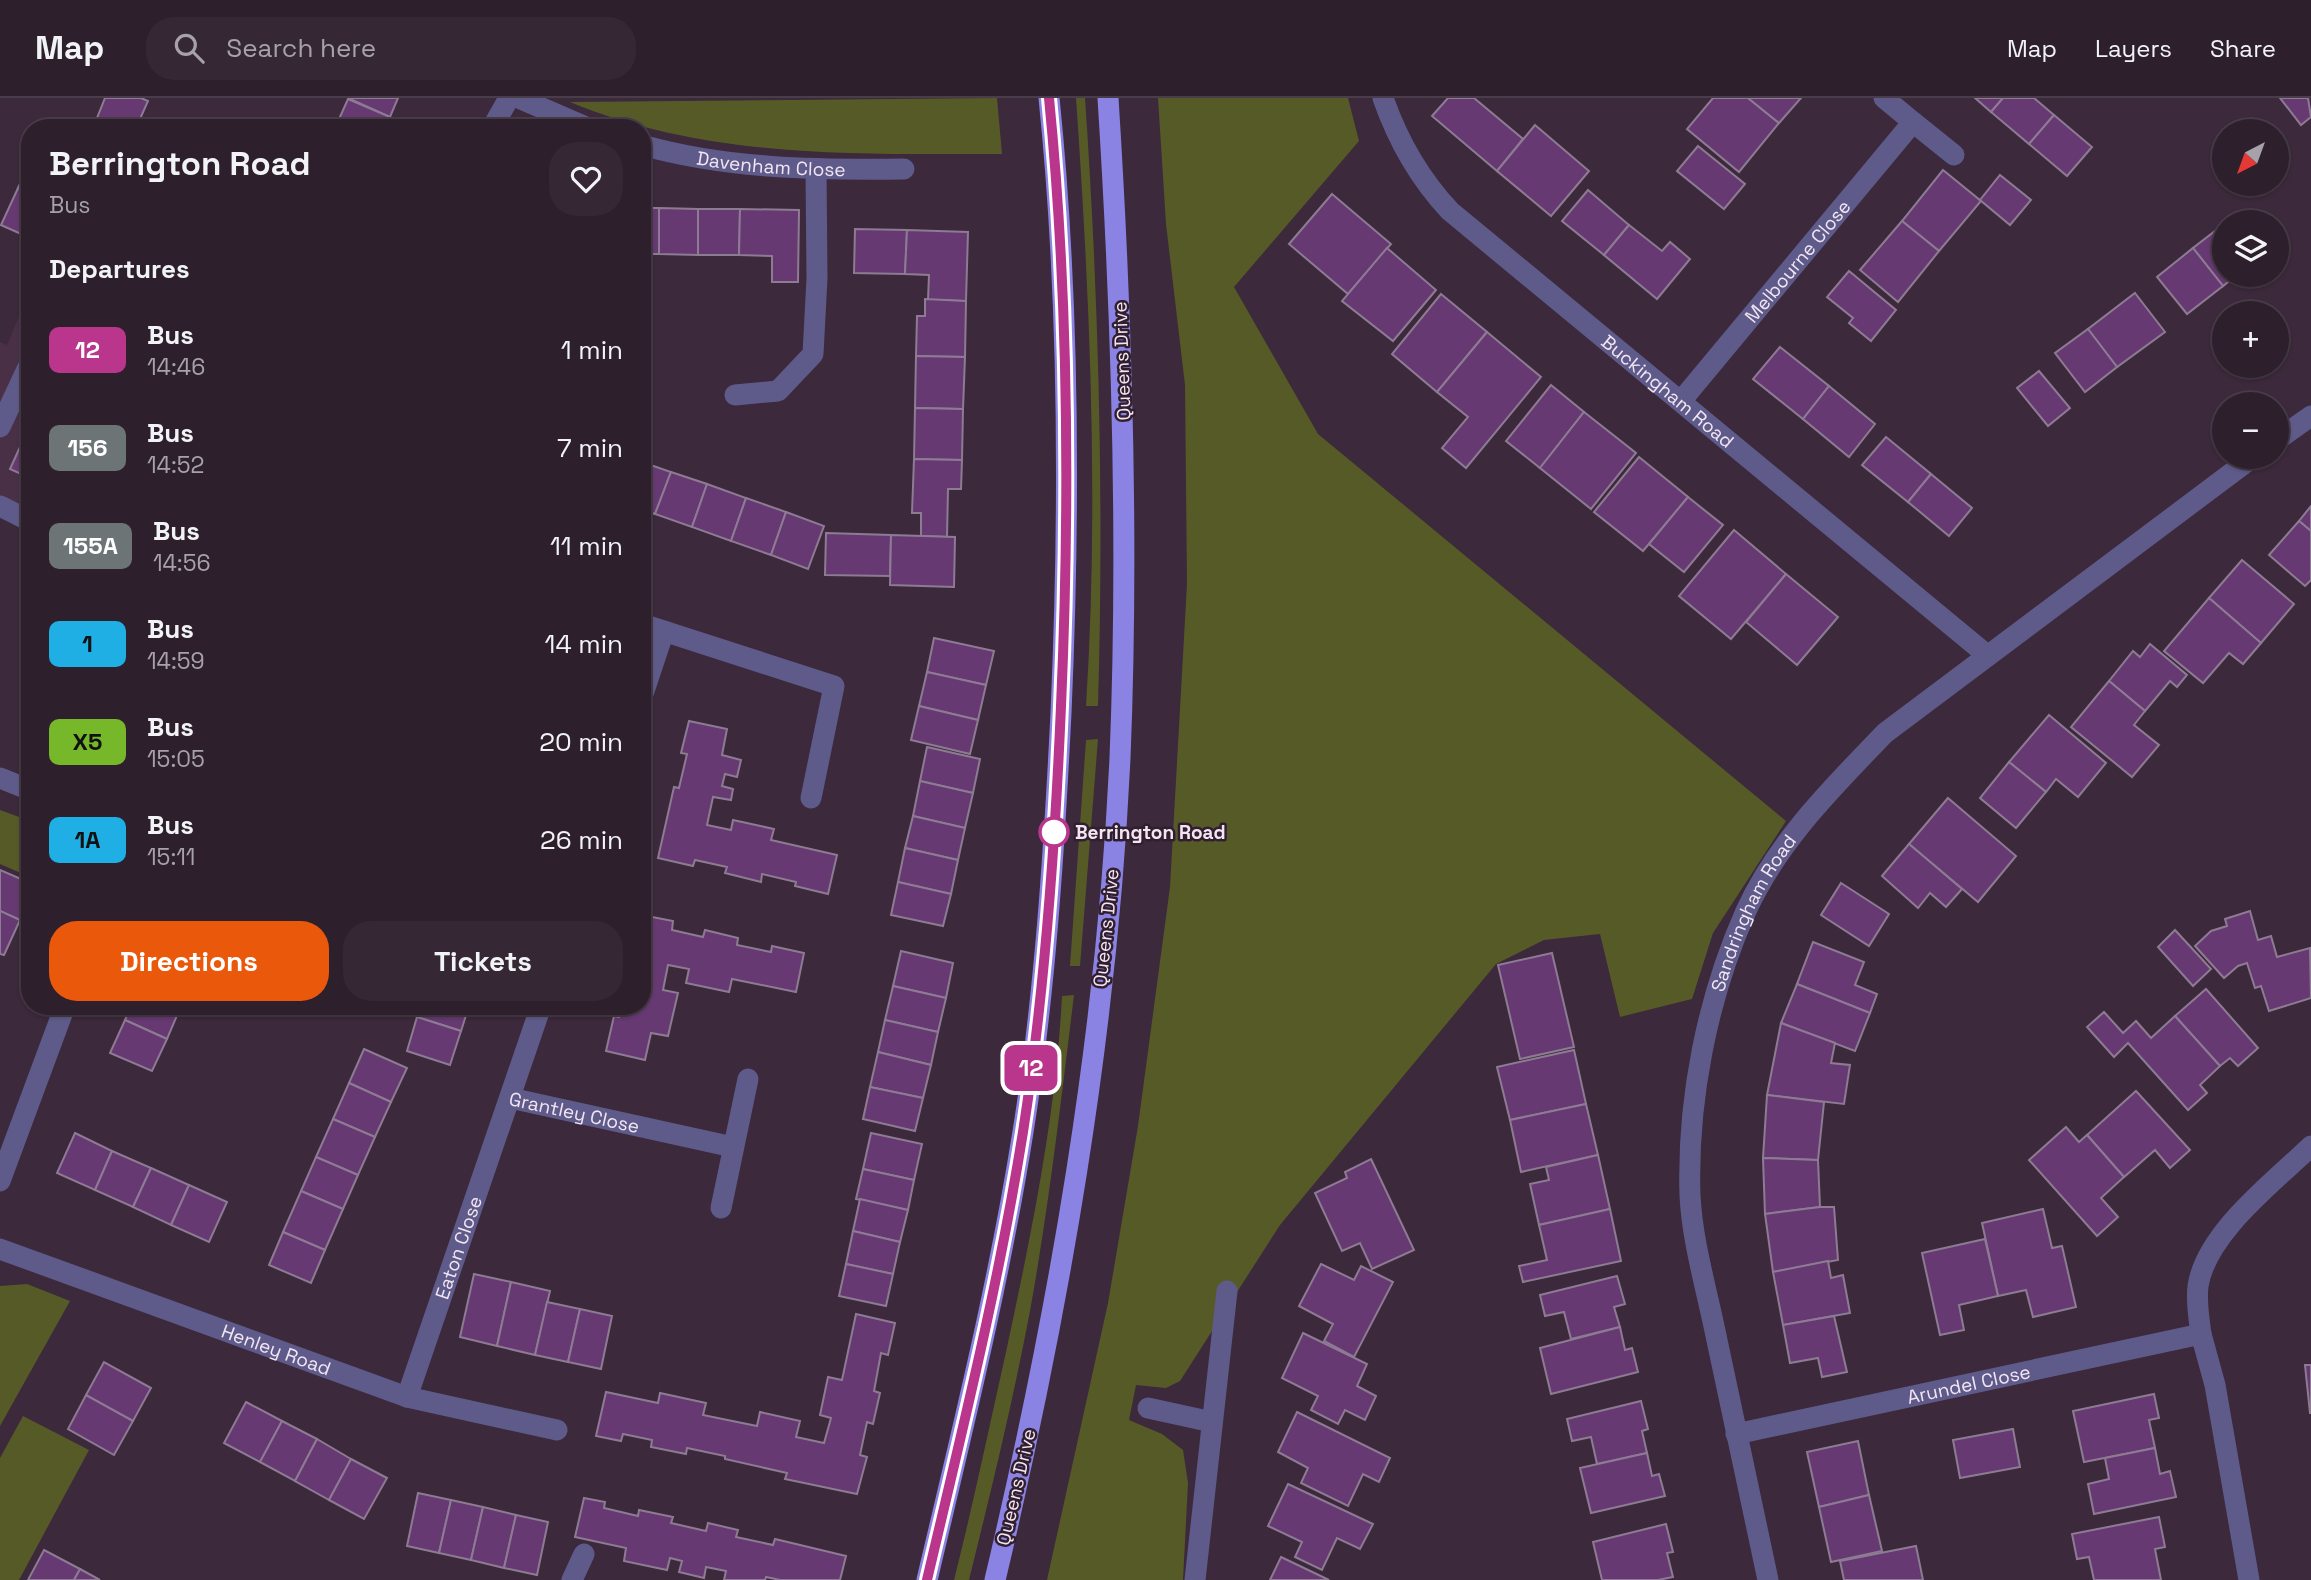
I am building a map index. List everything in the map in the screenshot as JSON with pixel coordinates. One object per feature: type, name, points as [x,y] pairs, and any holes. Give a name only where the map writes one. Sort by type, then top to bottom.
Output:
[{"type":"main road","points":[[927,1580],[1006,1231],[1027,1102],[1052,862],[1065,614],[1067,414],[1059,193],[1049,98]]},
{"type":"main road","name":"Queens Drive","points":[[995,1580],[1023,1461],[1065,1245],[1093,1053],[1114,850],[1120,745],[1126,512],[1122,342],[1108,98]]},
{"type":"street","points":[[497,119],[509,98]]},
{"type":"street","points":[[519,98],[567,119]]},
{"type":"street","name":"Buckingham Road","points":[[1383,98],[1406,154],[1432,192],[1450,211],[1987,655]]},
{"type":"street","points":[[1884,98],[1954,155]]},
{"type":"street","name":"Melbourne Close","points":[[1681,401],[1913,122]]},
{"type":"street","name":"Davenham Close","points":[[651,147],[722,161],[816,170],[904,169]]},
{"type":"street","points":[[735,395],[778,391],[813,354],[817,278],[816,170]]},
{"type":"street","points":[[0,427],[21,382]]},
{"type":"street","points":[[2289,432],[2311,416]]},
{"type":"street","name":"Sandringham Road","points":[[1768,1580],[1736,1434],[1690,1197],[1692,1111],[1714,1003],[1746,910],[1802,822],[1845,772],[1885,733],[2237,469]]},
{"type":"street","points":[[0,506],[21,516]]},
{"type":"street","points":[[651,627],[834,686],[811,798]]},
{"type":"street","points":[[651,670],[664,631]]},
{"type":"street","points":[[0,778],[21,786]]},
{"type":"street","points":[[0,1181],[62,1015]]},
{"type":"street","name":"Grantley Close","points":[[538,1015],[510,1098],[733,1147]]},
{"type":"street","points":[[721,1208],[748,1079]]},
{"type":"street","name":"Eaton Close","points":[[407,1397],[510,1098]]},
{"type":"street","points":[[2249,1580],[2215,1385],[2201,1334],[2198,1284],[2212,1250],[2229,1226],[2311,1146]]},
{"type":"street","name":"Henley Road","points":[[0,1249],[407,1397],[557,1430]]},
{"type":"street","points":[[1195,1580],[1227,1291]]},
{"type":"street","name":"Arundel Close","points":[[1736,1434],[2201,1334]]},
{"type":"street","points":[[1148,1408],[1212,1422]]},
{"type":"street","points":[[572,1580],[584,1554]]},
{"type":"shaded area","points":[[21,312],[21,527],[0,518],[0,342],[7,345]]},
{"type":"green space","points":[[997,98],[1002,154],[837,153],[728,144],[651,128],[651,119],[617,119],[570,102]]},
{"type":"green space","points":[[1076,98],[1085,98],[1097,326],[1100,478],[1098,706],[1086,706],[1092,554],[1091,402]]},
{"type":"green space","points":[[1158,98],[1348,98],[1359,141],[1234,287],[1318,434],[1786,821],[1713,933],[1692,999],[1620,1017],[1600,934],[1544,940],[1496,964],[1280,1225],[1180,1381],[1166,1388],[1136,1385],[1129,1420],[1162,1434],[1183,1450],[1188,1483],[1183,1580],[1047,1580],[1108,1303],[1138,1126],[1170,887],[1187,584],[1185,385],[1166,224]]},
{"type":"green space","points":[[1098,739],[1080,966],[1070,966],[1086,740]]},
{"type":"green space","points":[[0,810],[21,818],[21,873],[0,864]]},
{"type":"green space","points":[[1074,995],[1049,1193],[1023,1345],[969,1580],[954,1580],[1033,1220],[1054,1086],[1062,996]]},
{"type":"green space","points":[[27,1284],[70,1301],[0,1426],[0,1286]]},
{"type":"green space","points":[[23,1416],[89,1450],[19,1580],[0,1580],[0,1458]]},
{"type":"building","points":[[105,98],[141,98],[148,101],[140,119],[97,118]]},
{"type":"building","points":[[348,98],[398,98],[390,117]]},
{"type":"building","points":[[1448,98],[1474,98],[1523,139],[1497,171],[1432,116]]},
{"type":"building","points":[[1713,98],[1748,98],[1779,123],[1739,172],[1687,129]]},
{"type":"building","points":[[1748,98],[1801,98],[1779,123]]},
{"type":"building","points":[[1975,98],[2003,98],[1991,112]]},
{"type":"building","points":[[2003,98],[2034,98],[2054,115],[2029,144],[1991,112]]},
{"type":"building","points":[[2280,98],[2308,98],[2311,117],[2301,125]]},
{"type":"building","points":[[348,99],[390,117],[389,119],[339,119]]},
{"type":"building","points":[[2054,115],[2092,147],[2067,176],[2029,144]]},
{"type":"building","points":[[1535,125],[1589,171],[1551,216],[1497,171]]},
{"type":"building","points":[[1698,146],[1745,184],[1724,209],[1677,171]]},
{"type":"building","points":[[1943,170],[1981,201],[1939,251],[1902,221]]},
{"type":"building","points":[[2000,175],[2031,200],[2010,225],[1980,200]]},
{"type":"building","points":[[18,188],[21,189],[21,234],[1,225]]},
{"type":"building","points":[[1588,190],[1629,225],[1604,255],[1562,221]]},
{"type":"building","points":[[1332,194],[1391,244],[1348,294],[1289,244]]},
{"type":"building","points":[[651,208],[659,208],[659,254],[651,254]]},
{"type":"building","points":[[659,208],[698,209],[698,255],[659,254]]},
{"type":"building","points":[[698,209],[740,209],[739,255],[698,255]]},
{"type":"building","points":[[740,209],[799,210],[798,282],[772,282],[772,256],[739,255]]},
{"type":"building","points":[[1902,221],[1939,251],[1898,302],[1860,270]]},
{"type":"building","points":[[1629,225],[1662,251],[1670,242],[1690,259],[1657,299],[1604,255]]},
{"type":"building","points":[[855,229],[907,230],[905,274],[854,273]]},
{"type":"building","points":[[907,230],[968,232],[966,301],[928,300],[929,275],[905,274]]},
{"type":"building","points":[[2212,233],[2212,272],[2193,248]]},
{"type":"building","points":[[1387,248],[1436,290],[1393,341],[1342,301]]},
{"type":"building","points":[[2193,248],[2212,272],[2212,287],[2222,287],[2187,314],[2157,277]]},
{"type":"building","points":[[1849,271],[1896,310],[1871,341],[1849,323],[1853,318],[1827,297]]},
{"type":"building","points":[[2135,293],[2165,332],[2117,367],[2088,329]]},
{"type":"building","points":[[1441,294],[1487,332],[1437,392],[1392,354]]},
{"type":"building","points":[[925,299],[966,301],[965,357],[916,356],[917,316],[925,316]]},
{"type":"building","points":[[2088,329],[2117,367],[2085,392],[2055,353]]},
{"type":"building","points":[[1487,332],[1541,377],[1466,468],[1442,448],[1468,417],[1437,392]]},
{"type":"building","points":[[1780,347],[1829,386],[1803,419],[1753,379]]},
{"type":"building","points":[[916,356],[965,357],[963,409],[915,408]]},
{"type":"building","points":[[2039,371],[2070,408],[2048,426],[2017,388]]},
{"type":"building","points":[[1551,385],[1584,412],[1540,468],[1506,441]]},
{"type":"building","points":[[1829,386],[1875,424],[1849,457],[1803,419]]},
{"type":"building","points":[[915,408],[963,409],[962,460],[914,459]]},
{"type":"building","points":[[1584,412],[1636,453],[1591,509],[1540,468]]},
{"type":"building","points":[[1886,437],[1931,474],[1908,502],[1862,465]]},
{"type":"building","points":[[21,445],[21,474],[10,469]]},
{"type":"building","points":[[1639,457],[1688,497],[1643,551],[1594,512]]},
{"type":"building","points":[[914,459],[962,460],[961,489],[948,489],[947,537],[921,536],[921,513],[912,513]]},
{"type":"building","points":[[651,465],[671,472],[655,514],[651,513]]},
{"type":"building","points":[[671,472],[707,484],[692,527],[655,514]]},
{"type":"building","points":[[1931,474],[1972,508],[1949,536],[1908,502]]},
{"type":"building","points":[[707,484],[746,498],[731,541],[692,527]]},
{"type":"building","points":[[1688,497],[1723,525],[1684,572],[1649,544]]},
{"type":"building","points":[[746,498],[786,512],[771,555],[731,541]]},
{"type":"building","points":[[2311,506],[2311,531],[2299,521]]},
{"type":"building","points":[[786,512],[824,526],[808,569],[771,555]]},
{"type":"building","points":[[2299,521],[2311,531],[2311,580],[2305,586],[2269,555]]},
{"type":"building","points":[[1734,530],[1786,574],[1731,639],[1679,596]]},
{"type":"building","points":[[826,533],[891,535],[890,576],[825,575]]},
{"type":"building","points":[[891,535],[955,537],[954,587],[890,585]]},
{"type":"building","points":[[2242,560],[2294,604],[2261,643],[2209,598]]},
{"type":"building","points":[[1786,574],[1838,617],[1797,665],[1746,622]]},
{"type":"building","points":[[2209,598],[2261,643],[2243,664],[2229,653],[2203,683],[2164,651]]},
{"type":"building","points":[[934,638],[994,651],[986,685],[927,672]]},
{"type":"building","points":[[2150,644],[2187,675],[2177,687],[2170,681],[2145,711],[2109,681],[2133,651],[2140,657]]},
{"type":"building","points":[[927,672],[986,685],[978,720],[919,706]]},
{"type":"building","points":[[2109,681],[2145,711],[2134,725],[2159,745],[2132,777],[2071,727]]},
{"type":"building","points":[[919,706],[978,720],[970,754],[911,740]]},
{"type":"building","points":[[2049,715],[2106,763],[2078,797],[2056,779],[2046,792],[2009,762]]},
{"type":"building","points":[[689,721],[727,729],[722,755],[741,760],[737,777],[725,774],[722,786],[733,789],[731,800],[713,797],[707,825],[731,830],[733,820],[774,829],[771,840],[837,855],[828,894],[795,886],[796,882],[762,874],[761,882],[725,873],[727,867],[695,860],[693,866],[658,858],[674,787],[679,788],[687,754],[681,753]]},
{"type":"building","points":[[927,747],[980,759],[973,793],[920,781]]},
{"type":"building","points":[[2009,762],[2046,792],[2016,828],[1980,798]]},
{"type":"building","points":[[920,781],[973,793],[965,828],[913,816]]},
{"type":"building","points":[[1948,798],[2016,856],[1978,902],[1909,844]]},
{"type":"building","points":[[913,816],[965,828],[958,860],[905,848]]},
{"type":"building","points":[[1909,844],[1962,889],[1946,907],[1930,893],[1918,908],[1882,876]]},
{"type":"building","points":[[905,848],[958,860],[951,894],[898,882]]},
{"type":"building","points":[[0,870],[21,879],[21,918],[20,920],[0,911]]},
{"type":"building","points":[[898,882],[951,894],[943,926],[891,915]]},
{"type":"building","points":[[1841,883],[1889,914],[1869,946],[1821,915]]},
{"type":"building","points":[[0,911],[20,920],[4,955],[0,954]]},
{"type":"building","points":[[2250,911],[2258,940],[2271,936],[2277,957],[2310,948],[2311,998],[2269,1011],[2261,986],[2255,988],[2247,963],[2238,966],[2224,978],[2195,946],[2211,931],[2227,926],[2225,919]]},
{"type":"building","points":[[651,917],[673,921],[672,930],[703,937],[705,930],[738,938],[737,945],[771,952],[772,946],[804,953],[796,992],[732,979],[729,992],[686,983],[689,969],[668,965],[663,990],[678,993],[668,1036],[651,1033],[645,1060],[606,1051],[614,1016],[651,1015]]},
{"type":"building","points":[[2175,930],[2211,969],[2193,986],[2158,947]]},
{"type":"building","points":[[1813,942],[1864,962],[1855,985],[1877,994],[1870,1013],[1797,984]]},
{"type":"building","points":[[901,951],[953,963],[946,998],[893,986]]},
{"type":"building","points":[[1552,953],[1574,1047],[1520,1059],[1498,965]]},
{"type":"building","points":[[1797,984],[1870,1013],[1855,1051],[1781,1023]]},
{"type":"building","points":[[893,986],[946,998],[938,1032],[885,1020]]},
{"type":"building","points":[[2206,989],[2258,1048],[2238,1066],[2230,1058],[2220,1066],[2175,1016]]},
{"type":"building","points":[[2104,1012],[2123,1033],[2136,1021],[2151,1038],[2175,1016],[2220,1066],[2200,1085],[2207,1093],[2188,1110],[2128,1043],[2114,1057],[2087,1027]]},
{"type":"building","points":[[127,1015],[177,1015],[167,1039],[125,1020]]},
{"type":"building","points":[[418,1015],[466,1015],[461,1031],[417,1017]]},
{"type":"building","points":[[417,1017],[461,1031],[450,1065],[407,1051]]},
{"type":"building","points":[[125,1020],[167,1039],[152,1071],[110,1053]]},
{"type":"building","points":[[885,1020],[938,1032],[931,1065],[878,1052]]},
{"type":"building","points":[[1781,1023],[1835,1043],[1831,1063],[1850,1065],[1844,1104],[1767,1095]]},
{"type":"building","points":[[364,1049],[407,1068],[391,1102],[349,1083]]},
{"type":"building","points":[[1574,1050],[1586,1104],[1510,1120],[1497,1067]]},
{"type":"building","points":[[878,1052],[931,1065],[923,1098],[870,1087]]},
{"type":"building","points":[[349,1083],[391,1102],[375,1137],[333,1119]]},
{"type":"building","points":[[870,1087],[923,1098],[915,1131],[863,1119]]},
{"type":"building","points":[[2136,1091],[2190,1150],[2170,1168],[2155,1150],[2124,1177],[2087,1135]]},
{"type":"building","points":[[1767,1095],[1824,1102],[1818,1160],[1763,1158]]},
{"type":"building","points":[[1586,1104],[1598,1155],[1521,1172],[1510,1120]]},
{"type":"building","points":[[333,1119],[375,1137],[358,1175],[316,1157]]},
{"type":"building","points":[[2066,1127],[2079,1142],[2087,1135],[2124,1177],[2101,1198],[2118,1217],[2097,1236],[2029,1160]]},
{"type":"building","points":[[75,1133],[112,1151],[95,1190],[57,1173]]},
{"type":"building","points":[[871,1133],[922,1144],[914,1180],[863,1169]]},
{"type":"building","points":[[112,1151],[151,1168],[133,1207],[95,1190]]},
{"type":"building","points":[[1598,1155],[1610,1209],[1539,1225],[1530,1184],[1549,1180],[1546,1167]]},
{"type":"building","points":[[316,1157],[358,1175],[343,1209],[301,1191]]},
{"type":"building","points":[[1763,1158],[1818,1160],[1820,1207],[1765,1214]]},
{"type":"building","points":[[1371,1159],[1414,1250],[1372,1269],[1360,1243],[1342,1251],[1315,1193],[1347,1178],[1345,1172]]},
{"type":"building","points":[[151,1168],[189,1185],[171,1225],[133,1207]]},
{"type":"building","points":[[863,1169],[914,1180],[908,1210],[856,1199]]},
{"type":"building","points":[[189,1185],[227,1202],[209,1242],[171,1225]]},
{"type":"building","points":[[301,1191],[343,1209],[325,1250],[283,1232]]},
{"type":"building","points":[[860,1199],[908,1210],[900,1242],[853,1231]]},
{"type":"building","points":[[1834,1207],[1838,1260],[1773,1272],[1765,1214]]},
{"type":"building","points":[[1610,1209],[1621,1261],[1523,1282],[1519,1266],[1547,1260],[1539,1225]]},
{"type":"building","points":[[2043,1209],[2052,1248],[2062,1246],[2076,1307],[2033,1317],[2026,1290],[1998,1296],[1982,1223]]},
{"type":"building","points":[[853,1231],[900,1242],[893,1274],[846,1264]]},
{"type":"building","points":[[283,1232],[325,1250],[311,1283],[269,1265]]},
{"type":"building","points":[[1985,1239],[1998,1296],[1959,1305],[1964,1330],[1940,1335],[1922,1253]]},
{"type":"building","points":[[1828,1261],[1831,1278],[1843,1275],[1850,1313],[1783,1325],[1773,1272]]},
{"type":"building","points":[[846,1264],[893,1274],[886,1306],[839,1296]]},
{"type":"building","points":[[1321,1264],[1354,1280],[1361,1266],[1393,1282],[1354,1357],[1324,1341],[1333,1324],[1299,1306]]},
{"type":"building","points":[[474,1274],[511,1282],[497,1346],[460,1337]]},
{"type":"building","points":[[1617,1276],[1625,1304],[1614,1307],[1620,1327],[1571,1339],[1564,1312],[1545,1316],[1540,1295]]},
{"type":"building","points":[[511,1282],[550,1291],[535,1355],[497,1346]]},
{"type":"building","points":[[547,1302],[580,1309],[568,1362],[535,1355]]},
{"type":"building","points":[[580,1309],[612,1316],[601,1369],[568,1362]]},
{"type":"building","points":[[856,1314],[895,1323],[888,1355],[881,1353],[874,1391],[880,1393],[873,1424],[867,1422],[860,1455],[867,1457],[857,1494],[785,1479],[787,1473],[725,1459],[725,1456],[687,1448],[686,1454],[651,1447],[652,1440],[623,1434],[621,1441],[596,1436],[606,1392],[658,1403],[660,1393],[706,1403],[703,1415],[757,1426],[760,1412],[800,1421],[796,1437],[824,1443],[831,1418],[820,1415],[828,1377],[842,1380]]},
{"type":"building","points":[[1834,1316],[1847,1372],[1822,1377],[1818,1358],[1790,1363],[1783,1325]]},
{"type":"building","points":[[1620,1327],[1625,1350],[1632,1348],[1638,1372],[1551,1394],[1540,1348]]},
{"type":"building","points":[[1303,1333],[1367,1364],[1357,1386],[1376,1396],[1365,1420],[1345,1410],[1338,1424],[1311,1410],[1318,1396],[1282,1378]]},
{"type":"building","points":[[104,1362],[151,1388],[133,1421],[86,1395]]},
{"type":"building","points":[[2305,1365],[2311,1365],[2311,1413],[2310,1413]]},
{"type":"building","points":[[2154,1394],[2159,1418],[2149,1420],[2155,1448],[2084,1462],[2073,1411]]},
{"type":"building","points":[[86,1395],[133,1421],[114,1455],[68,1429]]},
{"type":"building","points":[[1641,1401],[1648,1429],[1642,1431],[1647,1453],[1597,1464],[1591,1437],[1572,1441],[1567,1419]]},
{"type":"building","points":[[246,1402],[282,1421],[260,1462],[224,1443]]},
{"type":"building","points":[[1297,1412],[1390,1458],[1379,1482],[1363,1474],[1348,1506],[1301,1483],[1308,1468],[1278,1452]]},
{"type":"building","points":[[282,1421],[317,1439],[295,1481],[260,1462]]},
{"type":"building","points":[[2013,1429],[2020,1467],[1960,1478],[1953,1440]]},
{"type":"building","points":[[317,1439],[351,1459],[329,1500],[295,1481]]},
{"type":"building","points":[[1858,1441],[1869,1495],[1819,1507],[1807,1452]]},
{"type":"building","points":[[2155,1448],[2160,1474],[2170,1471],[2176,1497],[2094,1514],[2088,1484],[2109,1479],[2105,1458]]},
{"type":"building","points":[[1647,1453],[1652,1476],[1659,1474],[1665,1496],[1591,1513],[1580,1468]]},
{"type":"building","points":[[351,1459],[387,1478],[364,1519],[329,1500]]},
{"type":"building","points":[[1288,1484],[1373,1524],[1360,1549],[1337,1538],[1322,1570],[1295,1557],[1302,1542],[1268,1526]]},
{"type":"building","points":[[418,1493],[451,1500],[439,1553],[407,1546]]},
{"type":"building","points":[[1869,1495],[1882,1551],[1831,1562],[1819,1507]]},
{"type":"building","points":[[584,1498],[605,1502],[604,1508],[638,1516],[639,1510],[673,1517],[671,1523],[706,1531],[708,1523],[738,1530],[736,1537],[773,1545],[775,1539],[846,1556],[840,1580],[780,1580],[766,1577],[765,1580],[724,1580],[726,1571],[706,1567],[704,1578],[679,1572],[682,1561],[670,1558],[667,1570],[624,1561],[626,1548],[575,1537]]},
{"type":"building","points":[[451,1500],[483,1507],[471,1560],[439,1553]]},
{"type":"building","points":[[483,1507],[516,1515],[504,1568],[471,1560]]},
{"type":"building","points":[[516,1515],[548,1522],[537,1575],[504,1568]]},
{"type":"building","points":[[2159,1517],[2165,1547],[2155,1549],[2161,1580],[2094,1580],[2089,1557],[2077,1559],[2072,1534]]},
{"type":"building","points":[[1666,1524],[1673,1552],[1667,1553],[1673,1577],[1658,1580],[1602,1580],[1593,1542]]},
{"type":"building","points":[[1916,1546],[1923,1580],[1844,1580],[1840,1561]]},
{"type":"building","points":[[44,1550],[80,1569],[74,1580],[28,1580]]},
{"type":"building","points":[[1281,1557],[1329,1580],[1270,1580]]},
{"type":"building","points":[[80,1569],[100,1580],[74,1580]]},
{"type":"bus line","name":"12","points":[[927,1580],[1006,1231],[1027,1102],[1052,862],[1065,614],[1067,414],[1059,193],[1049,98]]},
{"type":"place","name":"Berrington Road","points":[[1054,832]]}]
